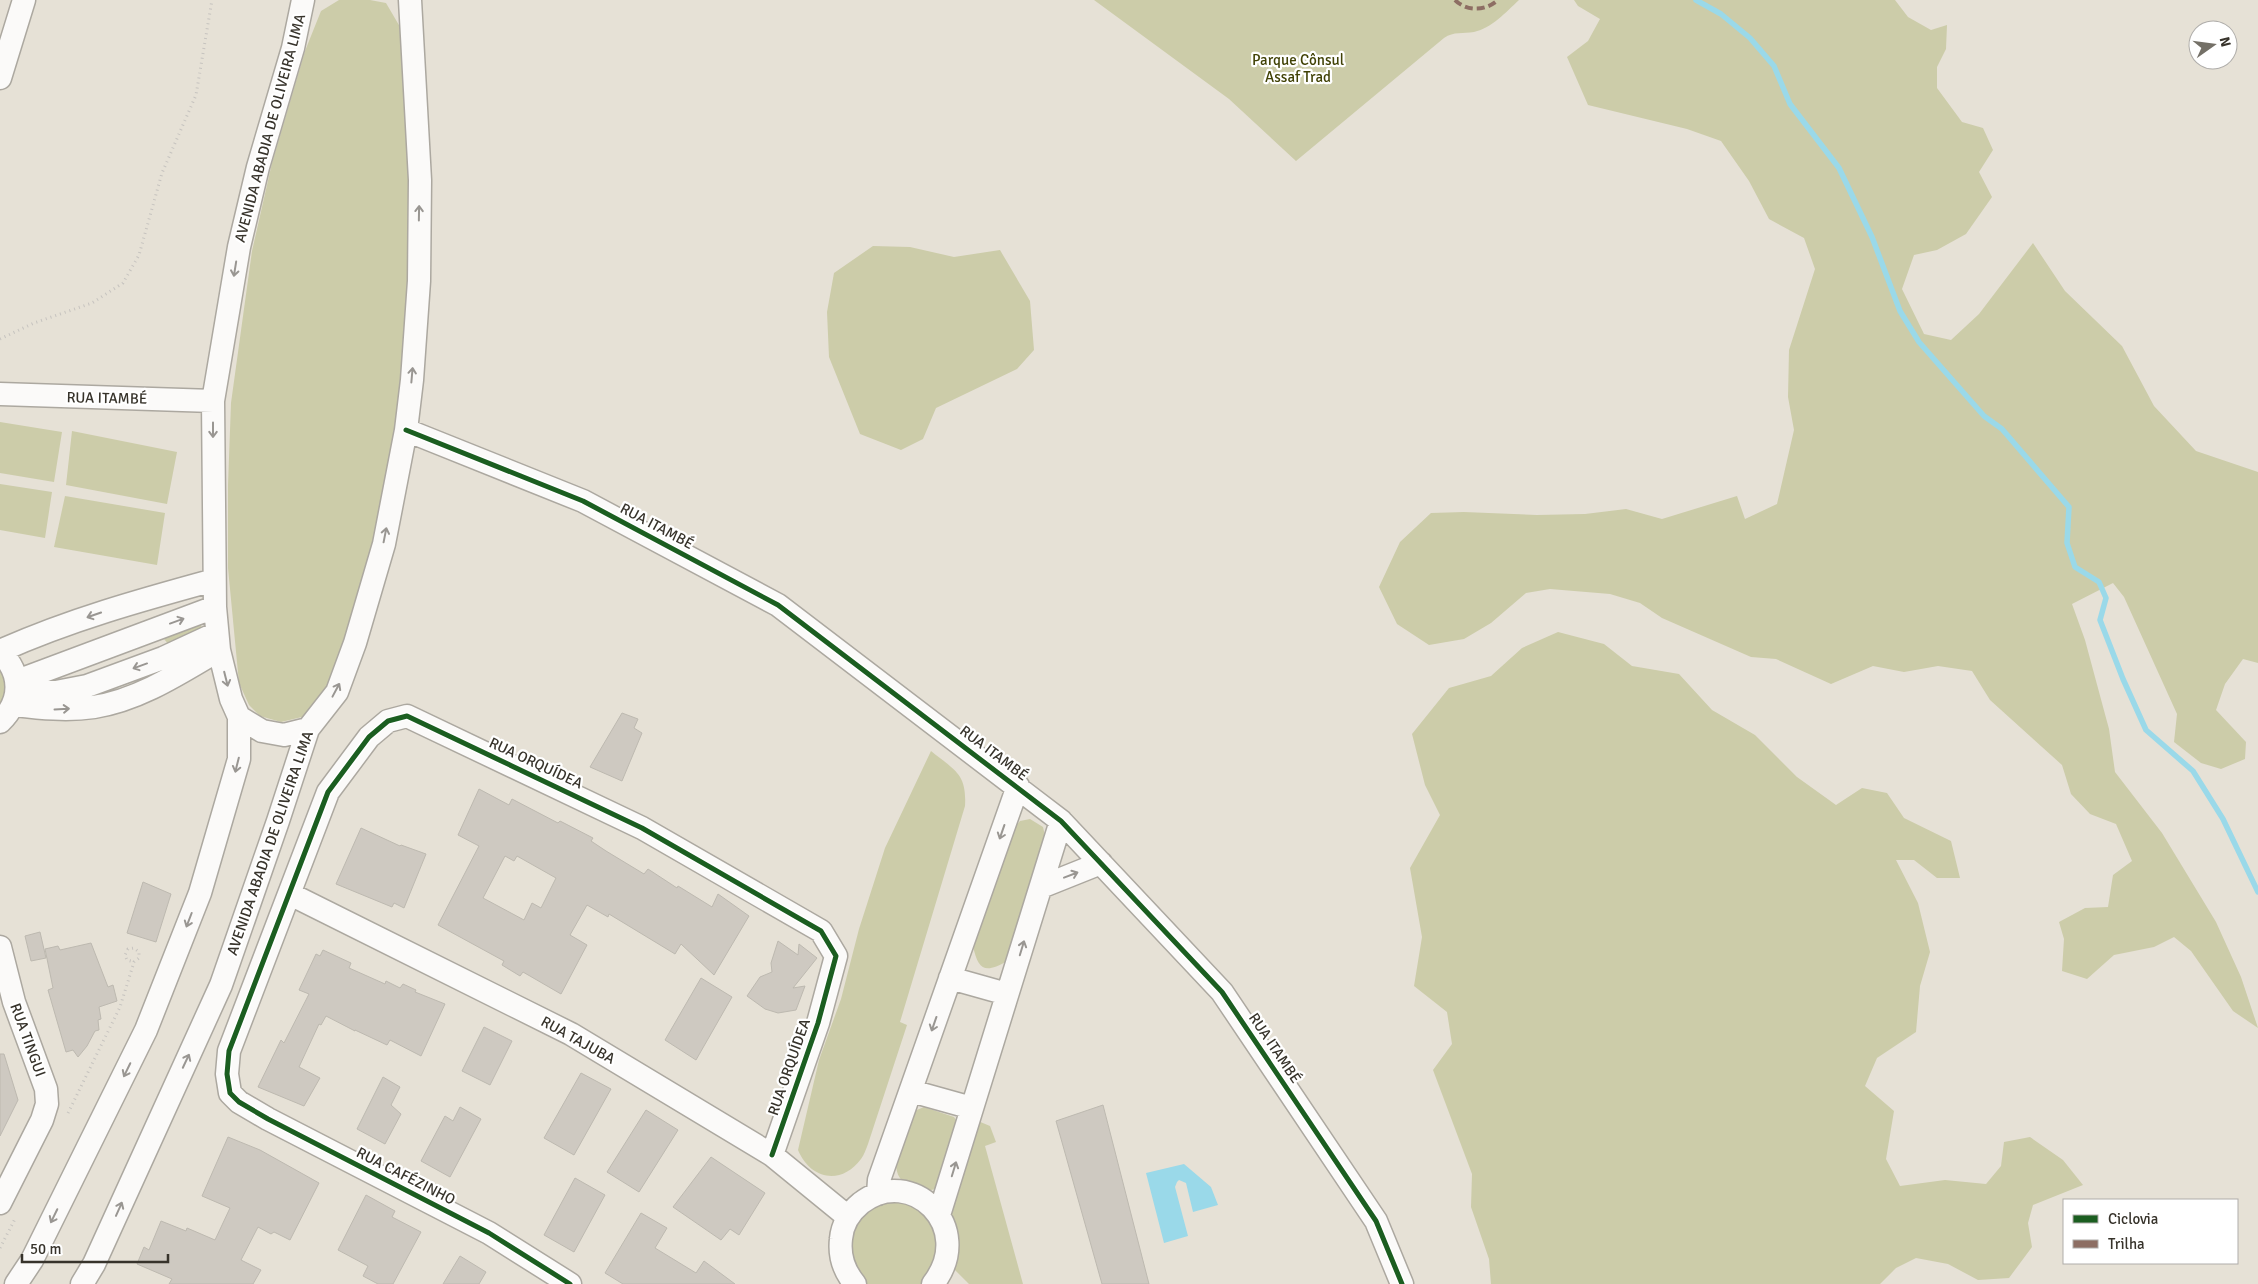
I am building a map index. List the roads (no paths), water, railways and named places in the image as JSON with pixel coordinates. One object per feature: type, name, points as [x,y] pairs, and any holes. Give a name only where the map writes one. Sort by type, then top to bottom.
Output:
[{"type":"street","points":[[0,78],[24,0]]},
{"type":"street","name":"AVENIDA ABADIA DE OLIVEIRA LIMA","points":[[82,1284],[94,1264],[221,986],[308,729],[337,692],[355,643],[384,544],[406,430],[412,380],[419,281],[420,180],[410,0]]},
{"type":"street","name":"AVENIDA ABADIA DE OLIVEIRA LIMA","points":[[16,1284],[32,1260],[146,1030],[200,893],[239,759],[238,717],[231,699],[218,642],[214,607],[213,401],[239,247],[258,167],[293,48],[304,1]]},
{"type":"street","name":"RUA ITAMBÉ","points":[[0,394],[213,401]]},
{"type":"street","name":"RUA ITAMBÉ","points":[[406,430],[583,500],[778,605],[1018,786],[1061,821],[1222,992],[1376,1221],[1402,1284]]},
{"type":"street","points":[[12,700],[14,670],[0,652],[38,634],[140,600],[214,580]]},
{"type":"street","points":[[140,600],[163,658]]},
{"type":"street","points":[[12,700],[153,630],[214,607]]},
{"type":"street","points":[[12,700],[50,710],[90,697],[163,658],[218,642]]},
{"type":"street","points":[[90,697],[132,697],[180,674],[218,642]]},
{"type":"street","name":"RUA ORQUÍDEA","points":[[230,1093],[227,1074],[229,1051],[328,792],[369,738],[388,721],[407,716],[642,828],[821,931],[836,956],[818,1023],[772,1155]]},
{"type":"street","points":[[238,717],[262,731],[284,736],[308,729]]},
{"type":"street","points":[[878,1194],[879,1180],[1018,786]]},
{"type":"street","points":[[939,1215],[1061,821]]},
{"type":"street","points":[[1041,886],[1101,863]]},
{"type":"street","name":"RUA TAJUBA","points":[[290,894],[571,1034],[772,1155],[848,1217]]},
{"type":"street","name":"RUA TINGUI","points":[[0,947],[14,1002],[46,1089],[47,1104],[8,1209]]},
{"type":"street","points":[[950,978],[1006,994]]},
{"type":"street","points":[[910,1091],[972,1108]]},
{"type":"street","name":"RUA CAFÉZINHO","points":[[230,1093],[239,1102],[268,1119],[489,1233],[570,1284]]},
{"type":"street","points":[[855,1284],[849,1278],[842,1263],[840,1248],[841,1232],[848,1217],[856,1207],[878,1194],[895,1191],[912,1194],[927,1203],[939,1215],[946,1228],[949,1243],[944,1280]]},
{"type":"water","points":[[1184,1164],[1211,1187],[1218,1205],[1193,1212],[1186,1183],[1179,1180],[1175,1187],[1188,1236],[1164,1243],[1146,1173]]},
{"type":"waterway","points":[[1696,0],[1721,14],[1750,38],[1774,66],[1790,104],[1839,168],[1872,237],[1900,311],[1919,342],[1984,416],[2002,429],[2069,507],[2067,543],[2075,567],[2099,582],[2106,598],[2100,620],[2123,679],[2146,730],[2193,771],[2223,819],[2258,892]]},
{"type":"park label","name":"Parque Cônsul Assaf Trad","points":[[1298,68]]}]
